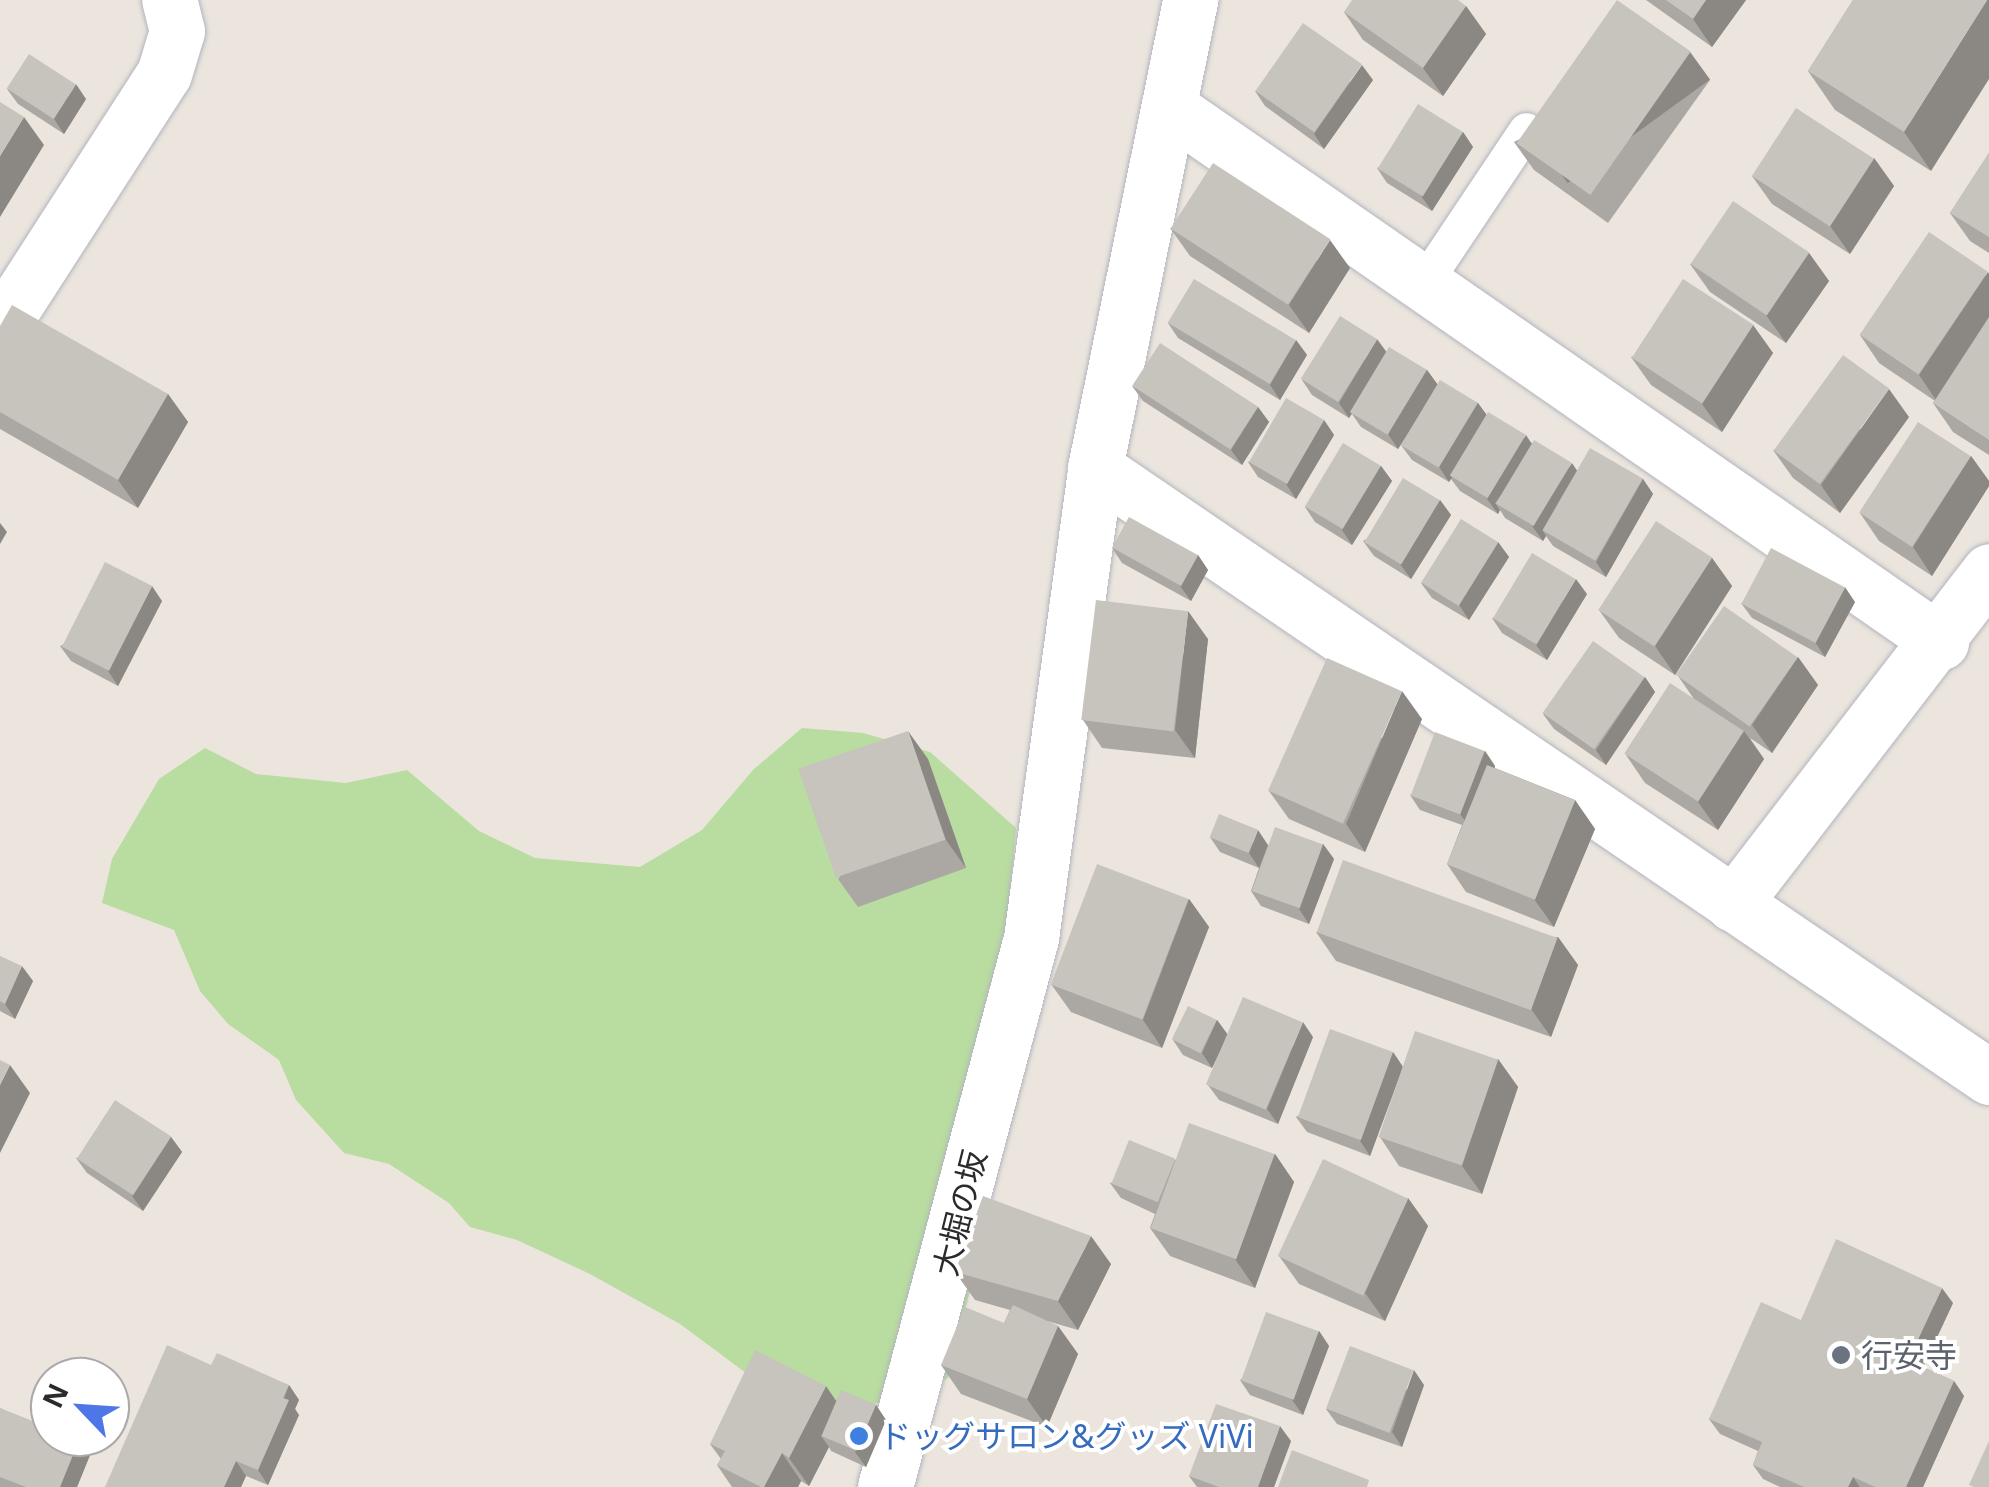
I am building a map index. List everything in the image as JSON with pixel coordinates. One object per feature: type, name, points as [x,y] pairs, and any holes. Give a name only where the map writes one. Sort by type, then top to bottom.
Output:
[{"type":"street","name":"大堀の坂","points":[[886,1487],[1030,938],[1095,468],[1190,0]]},
{"type":"street","points":[[0,328],[164,74],[173,15]]},
{"type":"street","points":[[1170,108],[1941,642]]},
{"type":"street","points":[[1095,468],[1989,1077]]},
{"type":"street","points":[[1733,904],[1941,642],[1989,571]]},
{"type":"lane","points":[[1423,284],[1526,130]]},
{"type":"green space","points":[[802,728],[863,733],[930,752],[1016,828],[975,1271],[948,1378],[911,1395],[857,1408],[746,1373],[680,1324],[590,1274],[517,1240],[470,1227],[449,1203],[389,1164],[344,1153],[296,1100],[279,1060],[228,1024],[200,991],[174,930],[102,903],[112,859],[159,779],[205,748],[256,774],[346,783],[407,770],[479,831],[535,858],[640,867],[702,830],[753,770]]},
{"type":"building","points":[[1352,0],[1458,0],[1466,6],[1423,68],[1344,12]]},
{"type":"building","points":[[1617,0],[1691,52],[1590,195],[1517,143]]},
{"type":"building","points":[[1666,0],[1706,0],[1693,19]]},
{"type":"building","points":[[1853,0],[1987,0],[1904,132],[1808,71]]},
{"type":"building","points":[[1303,23],[1362,64],[1314,132],[1255,91]]},
{"type":"building","points":[[29,54],[76,84],[54,119],[7,88]]},
{"type":"building","points":[[0,102],[24,117],[0,156]]},
{"type":"building","points":[[1418,104],[1463,132],[1423,197],[1378,168]]},
{"type":"building","points":[[1796,108],[1874,159],[1830,227],[1752,176]]},
{"type":"building","points":[[1989,153],[1989,237],[1950,213]]},
{"type":"building","points":[[1213,163],[1330,239],[1288,305],[1171,228]]},
{"type":"building","points":[[1733,201],[1809,252],[1767,315],[1691,264]]},
{"type":"building","points":[[1929,232],[1988,272],[1919,375],[1860,335]]},
{"type":"building","points":[[1194,279],[1296,340],[1270,384],[1168,323]]},
{"type":"building","points":[[1683,279],[1753,325],[1702,404],[1632,358]]},
{"type":"building","points":[[12,305],[168,394],[118,480],[0,412],[0,326]]},
{"type":"building","points":[[1340,316],[1377,339],[1338,402],[1301,379]]},
{"type":"building","points":[[1989,317],[1989,440],[1933,403]]},
{"type":"building","points":[[1160,343],[1258,407],[1230,449],[1132,386]]},
{"type":"building","points":[[1389,347],[1427,370],[1388,435],[1350,412]]},
{"type":"building","points":[[1843,355],[1889,389],[1820,484],[1774,450]]},
{"type":"building","points":[[1440,380],[1478,403],[1439,468],[1401,445]]},
{"type":"building","points":[[1286,398],[1324,420],[1287,484],[1249,462]]},
{"type":"building","points":[[1488,412],[1526,435],[1488,498],[1450,475]]},
{"type":"building","points":[[1918,422],[1971,456],[1912,547],[1859,513]]},
{"type":"building","points":[[1534,440],[1572,463],[1534,526],[1496,503]]},
{"type":"building","points":[[1343,443],[1381,466],[1343,529],[1305,506]]},
{"type":"building","points":[[1590,448],[1643,478],[1595,561],[1542,530]]},
{"type":"building","points":[[1403,478],[1440,500],[1401,564],[1364,542]]},
{"type":"building","points":[[1129,517],[1198,555],[1181,586],[1112,548]]},
{"type":"building","points":[[1461,519],[1498,542],[1459,606],[1421,583]]},
{"type":"building","points":[[1656,521],[1712,557],[1654,646],[1598,610]]},
{"type":"building","points":[[1771,548],[1845,587],[1816,643],[1741,604]]},
{"type":"building","points":[[1532,553],[1576,579],[1537,644],[1493,618]]},
{"type":"building","points":[[105,562],[152,586],[109,671],[62,647]]},
{"type":"building","points":[[1096,600],[1188,611],[1174,731],[1081,720]]},
{"type":"building","points":[[1724,606],[1798,658],[1750,726],[1676,675]]},
{"type":"building","points":[[1593,641],[1645,677],[1594,749],[1543,713]]},
{"type":"building","points":[[1327,658],[1402,691],[1343,824],[1268,790]]},
{"type":"building","points":[[1670,683],[1744,731],[1698,801],[1624,753]]},
{"type":"building","points":[[908,731],[945,840],[836,878],[798,769]]},
{"type":"building","points":[[1435,732],[1484,751],[1460,814],[1411,795]]},
{"type":"building","points":[[1487,765],[1575,801],[1535,900],[1447,864]]},
{"type":"building","points":[[1219,814],[1258,830],[1249,853],[1210,837]]},
{"type":"building","points":[[1275,827],[1323,844],[1300,908],[1252,891]]},
{"type":"building","points":[[1343,860],[1557,938],[1531,1010],[1317,932]]},
{"type":"building","points":[[1097,864],[1188,899],[1142,1020],[1051,984]]},
{"type":"building","points":[[0,956],[22,966],[5,1004],[0,1001]]},
{"type":"building","points":[[1243,997],[1303,1022],[1266,1110],[1206,1084]]},
{"type":"building","points":[[1188,1006],[1217,1020],[1201,1053],[1172,1039]]},
{"type":"building","points":[[1330,1029],[1393,1052],[1361,1140],[1298,1117]]},
{"type":"building","points":[[1415,1031],[1498,1060],[1462,1166],[1379,1137]]},
{"type":"building","points":[[0,1060],[10,1065],[0,1085]]},
{"type":"building","points":[[115,1100],[171,1136],[133,1195],[77,1159]]},
{"type":"building","points":[[1189,1123],[1275,1154],[1236,1259],[1151,1228]]},
{"type":"building","points":[[1129,1140],[1175,1159],[1158,1202],[1111,1184]]},
{"type":"building","points":[[1323,1159],[1408,1199],[1363,1296],[1278,1256]]},
{"type":"building","points":[[983,1196],[1091,1236],[1058,1301],[955,1272]]},
{"type":"building","name":"行安寺","points":[[1836,1239],[1942,1288],[1908,1361],[1954,1381],[1906,1487],[1875,1487],[1853,1477],[1848,1487],[1804,1487],[1753,1465],[1762,1442],[1709,1419],[1761,1302],[1801,1320]]},
{"type":"building","points":[[1013,1305],[1058,1326],[1027,1399],[941,1365],[965,1307],[1004,1323]]},
{"type":"building","points":[[1266,1312],[1319,1331],[1294,1400],[1241,1381]]},
{"type":"building","points":[[167,1345],[211,1365],[217,1353],[289,1385],[283,1398],[289,1400],[258,1470],[236,1461],[224,1487],[105,1487],[118,1457],[130,1457],[130,1430]]},
{"type":"building","points":[[1350,1346],[1413,1370],[1389,1433],[1326,1409]]},
{"type":"building","points":[[755,1350],[826,1386],[789,1458],[782,1453],[764,1487],[717,1465],[725,1451],[710,1444]]},
{"type":"building","points":[[841,1390],[876,1405],[856,1451],[821,1436]]},
{"type":"building","points":[[1216,1404],[1280,1426],[1258,1487],[1219,1487],[1189,1476]]},
{"type":"building","points":[[0,1408],[30,1420],[30,1457],[72,1457],[60,1487],[26,1487],[0,1477]]},
{"type":"building","points":[[1989,1441],[1989,1487],[1974,1487],[1969,1485]]},
{"type":"building","points":[[1292,1450],[1369,1480],[1367,1487],[1278,1487]]},
{"type":"place","name":"行安寺","points":[[1841,1355]]},
{"type":"place","name":"ドッグサロン&グッズ ViVi","points":[[859,1436]]}]
